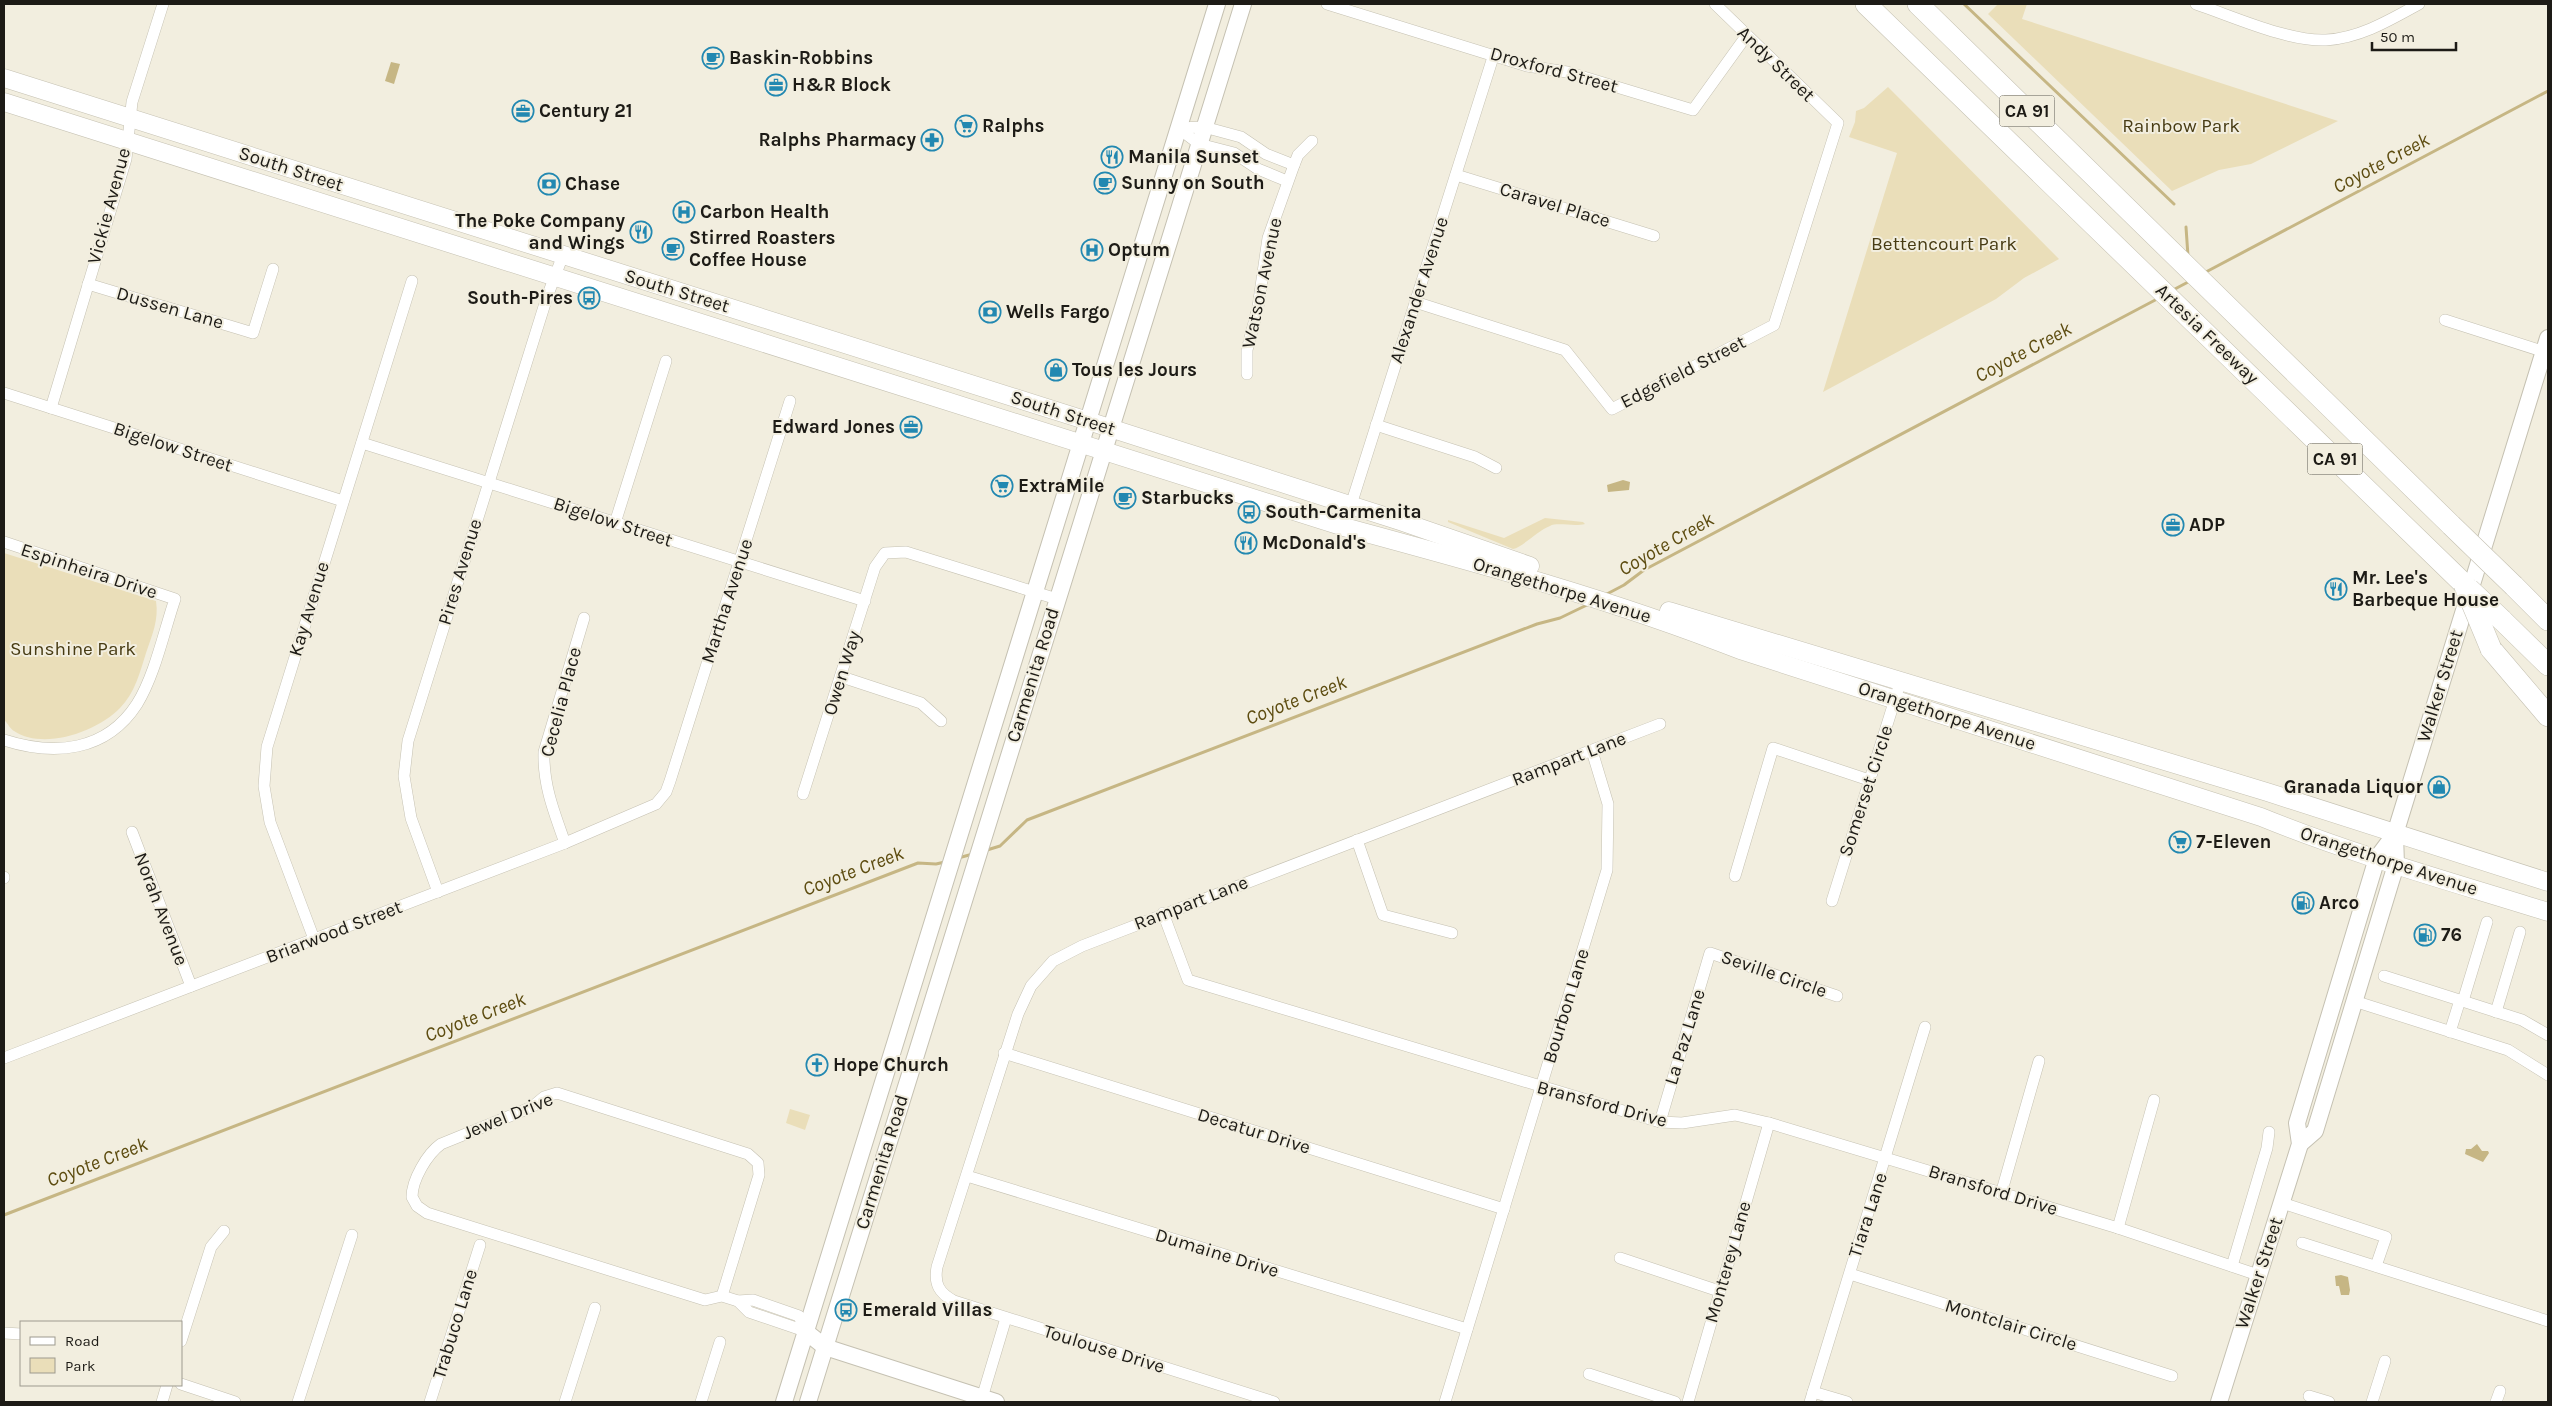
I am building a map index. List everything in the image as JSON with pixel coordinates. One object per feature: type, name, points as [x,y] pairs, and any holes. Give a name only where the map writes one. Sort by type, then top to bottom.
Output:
[{"type":"highway","name":"Artesia Freeway","points":[[1866,4],[2548,665]]},
{"type":"highway","points":[[1879,4],[1928,51],[1933,69]]},
{"type":"highway","name":"Artesia Freeway","points":[[1918,4],[2548,620]]},
{"type":"highway","points":[[2464,584],[2491,649],[2548,716]]},
{"type":"main road","name":"Carmenita Road","points":[[784,1402],[1217,4]]},
{"type":"main road","name":"Carmenita Road","points":[[808,1402],[1243,4]]},
{"type":"main road","name":"South Street","points":[[4,78],[1351,505]]},
{"type":"main road","name":"South Street","points":[[4,102],[1344,527]]},
{"type":"main road","name":"Walker Street","points":[[2219,1402],[2300,1144],[2297,1124],[2377,858],[2394,834],[2547,348]]},
{"type":"main road","name":"Orangethorpe Avenue","points":[[1351,505],[1510,566],[1678,620],[1901,680],[2267,792],[2548,882]]},
{"type":"main road","name":"Orangethorpe Avenue","points":[[1344,527],[1510,566]]},
{"type":"main road","name":"Orangethorpe Avenue","points":[[1678,620],[1740,650],[2261,817],[2303,834],[2396,865],[2548,912]]},
{"type":"main road","name":"Walker Street","points":[[2300,1144],[2315,1131],[2396,865],[2394,834]]},
{"type":"main road","points":[[2511,901],[2548,905]]},
{"type":"main road","points":[[2342,976],[2347,979],[2348,985],[2340,1021],[2345,1031]]},
{"type":"main road","points":[[2320,1051],[2336,1057]]},
{"type":"main road","points":[[805,1331],[825,1347],[989,1400]]},
{"type":"street","name":"Vickie Avenue","points":[[51,408],[126,158],[132,102],[163,4]]},
{"type":"street","name":"Droxford Street","points":[[1327,4],[1494,54],[1527,66],[1567,72],[1693,110],[1747,35]]},
{"type":"street","name":"Andy Street","points":[[1715,4],[1838,123]]},
{"type":"street","points":[[2196,4],[2298,38],[2326,40],[2378,26],[2419,4]]},
{"type":"street","name":"Alexander Avenue","points":[[1344,527],[1494,54]]},
{"type":"street","name":"Edgefield Street","points":[[1415,302],[1565,350],[1612,409],[1774,325],[1838,123]]},
{"type":"street","points":[[1178,128],[1204,127],[1241,137],[1266,154],[1294,165]]},
{"type":"street","points":[[1178,128],[1199,144],[1234,153],[1258,169],[1287,181]]},
{"type":"street","name":"Watson Avenue","points":[[1248,374],[1247,350],[1258,307],[1268,238],[1287,181],[1298,155],[1312,141]]},
{"type":"street","name":"Caravel Place","points":[[1456,175],[1654,236]]},
{"type":"street","name":"Pires Avenue","points":[[438,892],[411,818],[404,776],[408,740],[554,276],[563,255]]},
{"type":"street","name":"Dussen Lane","points":[[88,284],[253,333],[273,269]]},
{"type":"street","name":"Kay Avenue","points":[[314,939],[270,822],[264,786],[267,747],[412,281]]},
{"type":"street","points":[[2445,320],[2547,348]]},
{"type":"street","points":[[615,523],[666,361]]},
{"type":"street","name":"Bigelow Street","points":[[4,393],[343,501]]},
{"type":"street","name":"Martha Avenue","points":[[661,799],[670,781],[790,401]]},
{"type":"street","points":[[1376,425],[1475,457],[1496,468]]},
{"type":"street","name":"Bigelow Street","points":[[362,443],[865,601]]},
{"type":"street","name":"Espinheira Drive","points":[[4,542],[175,599],[144,690],[124,721],[110,732],[89,743],[66,750],[30,748],[4,740]]},
{"type":"street","name":"Owen Way","points":[[804,794],[876,567],[885,553],[906,552],[1035,592]]},
{"type":"street","points":[[1035,592],[1057,599]]},
{"type":"street","name":"Cecelia Place","points":[[565,842],[546,790],[543,771],[544,752],[584,618]]},
{"type":"street","points":[[842,677],[921,703],[941,721]]},
{"type":"street","name":"Somerset Circle","points":[[1832,901],[1901,680]]},
{"type":"street","name":"Rampart Lane","points":[[938,1289],[936,1281],[937,1267],[1004,1053],[1018,1014],[1031,986],[1053,961],[1082,946],[1164,913],[1660,724]]},
{"type":"street","points":[[1735,876],[1773,748],[1869,780]]},
{"type":"street","name":"Bourbon Lane","points":[[1445,1402],[1607,870],[1608,804],[1592,751]]},
{"type":"street","name":"Briarwood Street","points":[[4,1058],[565,842],[650,808],[661,799]]},
{"type":"street","name":"Norah Avenue","points":[[132,832],[191,986]]},
{"type":"street","points":[[1357,840],[1383,915],[1452,933]]},
{"type":"street","name":"Bransford Drive","points":[[1164,913],[1188,980],[1541,1088],[1660,1122],[1682,1123],[1735,1115],[1769,1123],[2118,1228],[2258,1275]]},
{"type":"street","points":[[2450,1032],[2488,922]]},
{"type":"street","points":[[2496,1012],[2520,932]]},
{"type":"street","name":"Seville Circle","points":[[1710,953],[1837,996]]},
{"type":"street","name":"La Paz Lane","points":[[1660,1122],[1710,953]]},
{"type":"street","points":[[2384,976],[2522,1020],[2548,1035]]},
{"type":"street","points":[[2354,1001],[2508,1050],[2548,1075]]},
{"type":"street","name":"Tiara Lane","points":[[1812,1397],[1925,1027]]},
{"type":"street","name":"Decatur Drive","points":[[1004,1053],[1504,1210]]},
{"type":"street","points":[[2001,1194],[2039,1061]]},
{"type":"street","name":"Jewel Drive","points":[[722,1296],[759,1175],[758,1163],[748,1154],[557,1093],[544,1097],[532,1107],[441,1144],[435,1148],[414,1183],[412,1198],[417,1206],[427,1213],[705,1300],[722,1296],[738,1301],[753,1300],[799,1316],[805,1331]]},
{"type":"street","points":[[2118,1228],[2154,1100]]},
{"type":"street","name":"Monterey Lane","points":[[1688,1402],[1769,1123]]},
{"type":"street","points":[[2232,1266],[2269,1132]]},
{"type":"street","name":"Dumaine Drive","points":[[967,1176],[1468,1329]]},
{"type":"street","points":[[2282,1203],[2386,1237],[2376,1266]]},
{"type":"street","points":[[182,1337],[211,1247],[224,1230]]},
{"type":"street","points":[[298,1402],[352,1235]]},
{"type":"street","points":[[2302,1243],[2548,1321]]},
{"type":"street","name":"Trabuco Lane","points":[[430,1402],[480,1245]]},
{"type":"street","points":[[1620,1258],[1719,1291]]},
{"type":"street","name":"Montclair Circle","points":[[1850,1274],[2172,1376]]},
{"type":"street","name":"Toulouse Drive","points":[[938,1289],[954,1301],[1274,1402]]},
{"type":"street","points":[[565,1402],[595,1308]]},
{"type":"street","points":[[989,1400],[1006,1318]]},
{"type":"street","points":[[4,1333],[20,1334]]},
{"type":"street","points":[[701,1402],[720,1342]]},
{"type":"street","points":[[2372,1402],[2385,1361]]},
{"type":"street","points":[[1589,1374],[1675,1402]]},
{"type":"street","points":[[182,1384],[235,1402]]},
{"type":"street","points":[[162,1402],[167,1386]]},
{"type":"street","points":[[2496,1402],[2500,1391]]},
{"type":"street","points":[[2309,1396],[2329,1402]]},
{"type":"street","points":[[1812,1397],[1847,1402]]},
{"type":"green space","name":"Rainbow Park","points":[[1998,4],[2027,4],[2022,19],[2338,121],[2251,164],[2219,170],[2172,191],[1988,14]]},
{"type":"green space","name":"Bettencourt Park","points":[[1888,87],[2059,259],[2024,278],[1996,299],[1823,392],[1897,153],[1849,137],[1855,122],[1856,111],[1864,108]]},
{"type":"green space","points":[[1545,518],[1583,522],[1585,524],[1553,525],[1545,528],[1513,549],[1448,522],[1448,520],[1504,538]]},
{"type":"green space","name":"Sunshine Park","points":[[4,553],[156,601],[157,615],[154,627],[139,675],[130,696],[110,716],[85,731],[55,739],[40,739],[26,737],[14,731],[4,720]]},
{"type":"green space","points":[[790,1109],[810,1115],[805,1130],[786,1123]]},
{"type":"shaded area","points":[[391,62],[400,64],[394,84],[385,81]]},
{"type":"shaded area","points":[[1623,480],[1630,482],[1629,490],[1608,492],[1607,485]]},
{"type":"shaded area","points":[[2477,1144],[2482,1151],[2488,1151],[2489,1153],[2483,1162],[2465,1154],[2466,1149],[2471,1149]]},
{"type":"shaded area","points":[[2335,1276],[2348,1277],[2349,1295],[2341,1295],[2339,1286],[2336,1286]]},
{"type":"waterway","points":[[1964,4],[2174,204]]},
{"type":"waterway","name":"Coyote Creek","points":[[2204,273],[2548,91]]},
{"type":"waterway","points":[[2186,227],[2188,256]]},
{"type":"waterway","name":"Coyote Creek","points":[[2173,290],[2190,281]]},
{"type":"waterway","name":"Coyote Creek","points":[[1605,595],[1624,585],[1644,570],[2159,298]]},
{"type":"waterway","name":"Coyote Creek","points":[[987,850],[1000,846],[1027,820],[1537,624],[1560,618],[1589,604]]},
{"type":"waterway","name":"Coyote Creek","points":[[958,858],[973,854]]},
{"type":"waterway","name":"Coyote Creek","points":[[4,1215],[918,863],[936,864],[945,862]]},
{"type":"place","name":"Baskin-Robbins","points":[[713,58]]},
{"type":"place","name":"H&R Block","points":[[776,85]]},
{"type":"place","name":"Century 21","points":[[523,111]]},
{"type":"place","name":"Ralphs","points":[[966,126]]},
{"type":"place","name":"Ralphs Pharmacy","points":[[932,140]]},
{"type":"place","name":"Manila Sunset","points":[[1112,157]]},
{"type":"place","name":"Sunny on South","points":[[1105,183]]},
{"type":"place","name":"Chase","points":[[549,184]]},
{"type":"place","name":"Carbon Health","points":[[684,212]]},
{"type":"place","name":"The Poke Company and Wings","points":[[641,232]]},
{"type":"place","name":"Stirred Roasters Coffee House","points":[[673,249]]},
{"type":"place","name":"Optum","points":[[1092,250]]},
{"type":"place","name":"South-Pires","points":[[589,298]]},
{"type":"place","name":"Wells Fargo","points":[[990,312]]},
{"type":"place","name":"Tous les Jours","points":[[1056,370]]},
{"type":"place","name":"Edward Jones","points":[[911,427]]},
{"type":"place","name":"ExtraMile","points":[[1002,486]]},
{"type":"place","name":"Starbucks","points":[[1125,498]]},
{"type":"place","name":"South-Carmenita","points":[[1249,512]]},
{"type":"place","name":"ADP","points":[[2173,525]]},
{"type":"place","name":"McDonald's","points":[[1246,543]]},
{"type":"place","name":"Mr. Lee's Barbeque House","points":[[2336,589]]},
{"type":"place","name":"Granada Liquor","points":[[2439,787]]},
{"type":"place","name":"7-Eleven","points":[[2180,842]]},
{"type":"place","name":"Arco","points":[[2303,903]]},
{"type":"place","name":"76","points":[[2425,935]]},
{"type":"place","name":"Hope Church","points":[[817,1065]]},
{"type":"place","name":"Emerald Villas","points":[[846,1310]]}]
